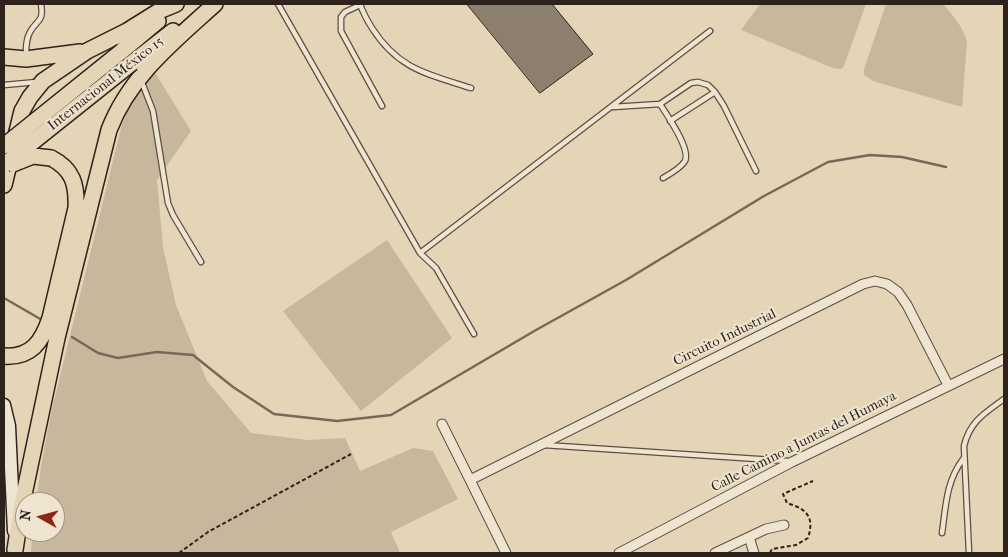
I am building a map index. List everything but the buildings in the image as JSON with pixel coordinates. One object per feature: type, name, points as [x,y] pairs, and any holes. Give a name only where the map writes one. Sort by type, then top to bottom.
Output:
[{"type":"main road","points":[[4,185],[22,111],[43,81],[87,51],[127,31],[159,11],[177,4]]},
{"type":"main road","name":"Internacional México 15","points":[[4,165],[127,57],[177,4]]},
{"type":"main road","name":"Internacional México 15","points":[[4,146],[127,57],[208,4]]},
{"type":"main road","points":[[15,552],[22,504],[57,338],[100,161],[116,112],[126,94],[156,58],[215,4]]},
{"type":"main road","points":[[4,56],[26,59],[87,51]]},
{"type":"main road","points":[[4,171],[26,158],[34,156],[51,158],[65,168],[74,181],[76,192],[76,208],[46,331],[35,347],[27,352],[4,356]]},
{"type":"main road","points":[[4,405],[8,426],[15,552]]},
{"type":"street","name":"Circuito Industrial","points":[[470,480],[863,284],[875,281],[887,284],[898,292],[948,385]]},
{"type":"street","name":"Calle Camino a Juntas del Humaya","points":[[618,553],[792,462],[1004,359]]},
{"type":"street","points":[[442,424],[506,553]]},
{"type":"street","points":[[715,553],[766,528],[784,525]]},
{"type":"street","points":[[749,537],[754,553]]},
{"type":"lane","points":[[26,59],[26,43],[30,31],[40,21],[43,12],[42,4]]},
{"type":"lane","points":[[278,4],[420,253],[436,268],[474,334]]},
{"type":"lane","points":[[382,106],[341,30],[341,17],[360,4],[376,34],[391,53],[406,64],[426,73],[471,88]]},
{"type":"lane","points":[[420,253],[710,31]]},
{"type":"lane","points":[[140,77],[153,111],[168,203],[201,262]]},
{"type":"lane","points":[[4,85],[43,81]]},
{"type":"lane","points":[[612,107],[660,104],[691,83],[698,82],[708,85],[715,92],[756,170]]},
{"type":"lane","points":[[670,121],[715,92]]},
{"type":"lane","points":[[660,104],[683,143],[686,155],[685,161],[663,178]]},
{"type":"lane","points":[[969,553],[964,458],[968,433],[972,426],[1004,399]]},
{"type":"lane","points":[[540,444],[792,462]]},
{"type":"lane","points":[[942,533],[949,486],[956,469],[964,458]]},
{"type":"path","points":[[179,553],[208,532],[351,454]]},
{"type":"path","points":[[770,553],[772,549],[796,545],[808,538],[811,525],[810,519],[800,507],[787,503],[783,494],[813,481]]},
{"type":"shaded area","points":[[760,4],[866,4],[844,66],[841,69],[833,68],[741,30]]},
{"type":"shaded area","points":[[886,4],[943,4],[954,17],[963,31],[967,42],[962,107],[873,81],[864,75],[864,69]]},
{"type":"shaded area","points":[[154,71],[191,131],[157,180],[163,247],[176,305],[207,381],[251,433],[308,440],[345,438],[360,471],[413,448],[433,451],[458,499],[391,532],[400,553],[31,553],[32,542],[65,542],[65,492],[37,492],[42,461],[51,413],[122,124],[136,89]]},
{"type":"shaded area","points":[[387,240],[452,338],[361,411],[283,311]]},
{"type":"waterway","points":[[72,337],[98,353],[118,358],[157,352],[193,355],[233,387],[274,414],[337,421],[391,415],[626,280],[764,196],[828,162],[870,155],[902,157],[946,167]]},
{"type":"waterway","points":[[4,298],[42,320]]}]
